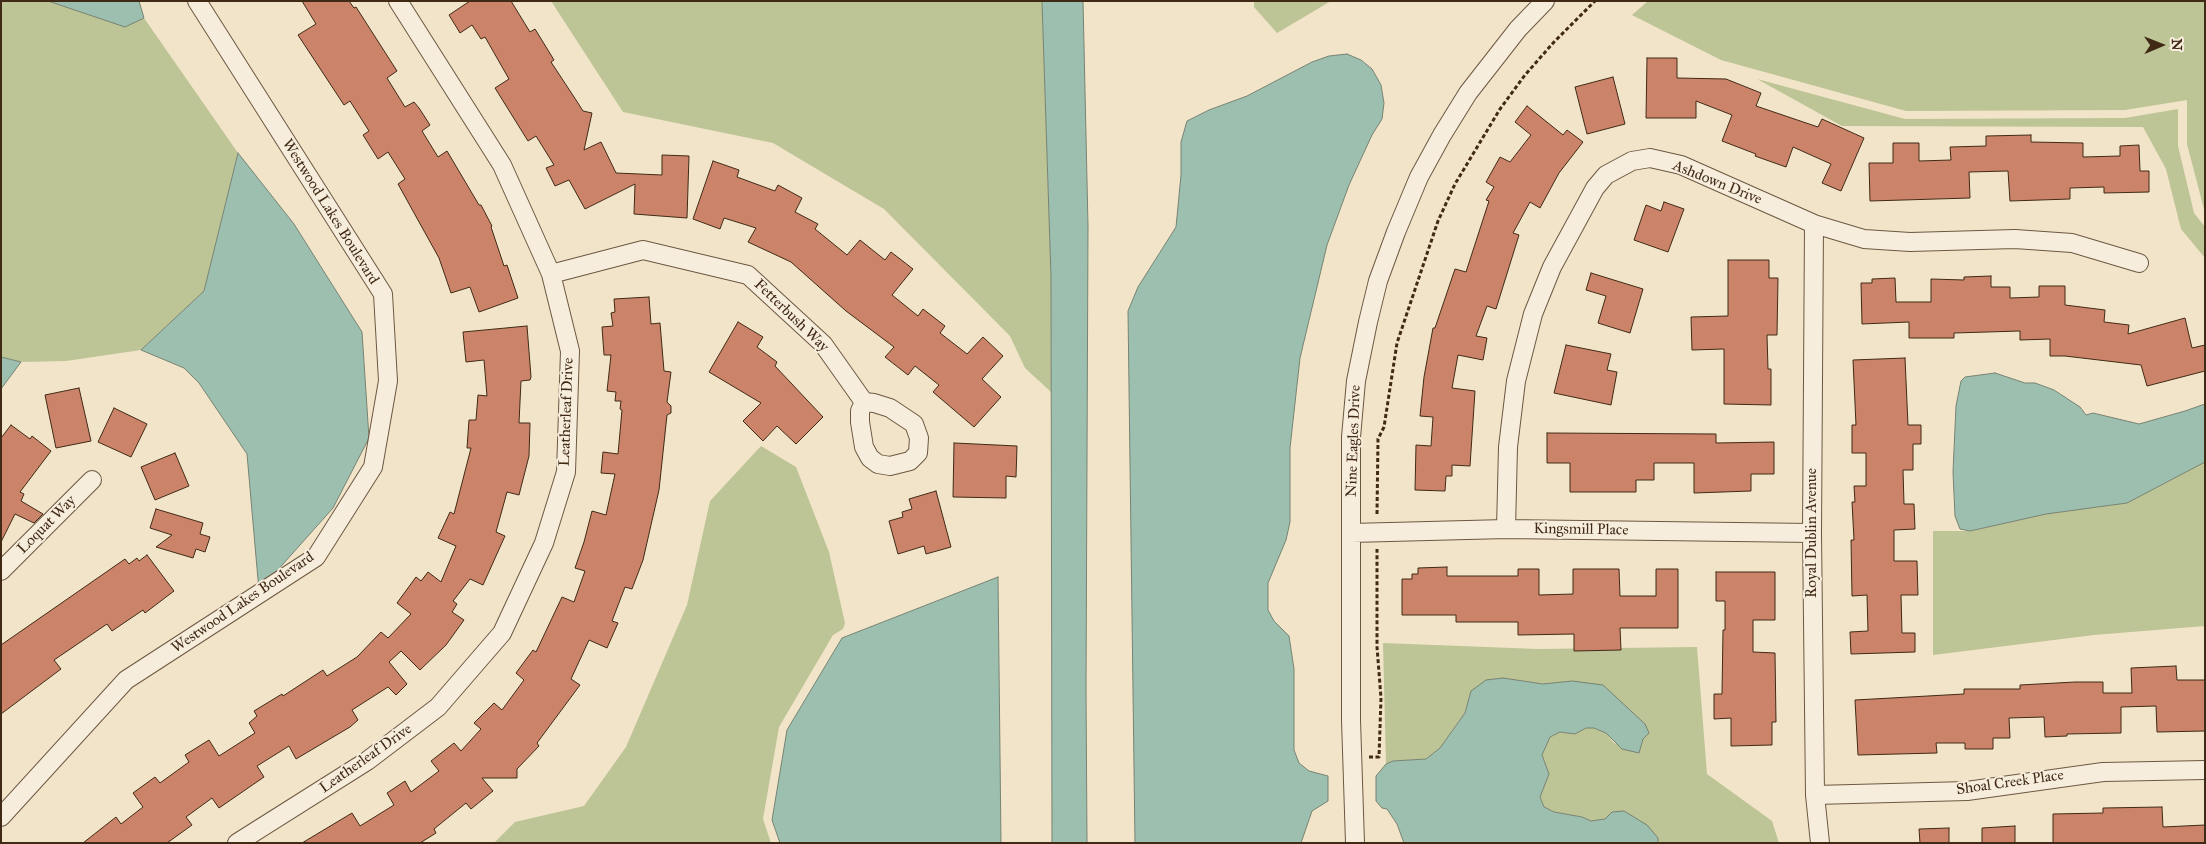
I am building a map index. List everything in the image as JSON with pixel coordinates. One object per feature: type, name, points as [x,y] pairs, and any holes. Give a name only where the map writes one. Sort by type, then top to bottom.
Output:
[{"type":"street","name":"Westwood Lakes Boulevard","points":[[1,816],[126,680],[316,557],[374,467],[388,381],[382,294],[197,1]]},
{"type":"street","name":"Leatherleaf Drive","points":[[237,843],[366,761],[438,707],[502,633],[544,543],[566,472],[570,351],[551,274],[502,165],[398,1]]},
{"type":"street","name":"Nine Eagles Drive","points":[[1355,843],[1352,720],[1351,437],[1356,381],[1378,281],[1396,232],[1424,169],[1442,135],[1468,94],[1518,29],[1545,1]]},
{"type":"street","name":"Ashdown Drive","points":[[1506,529],[1508,447],[1516,380],[1533,314],[1552,267],[1595,188],[1606,175],[1632,161],[1650,158],[1681,165],[1814,224],[1864,239],[1910,242],[2015,239],[2072,243],[2139,263]]},
{"type":"street","name":"Royal Dublin Avenue","points":[[1814,224],[1812,533],[1815,795],[1820,843]]},
{"type":"street","name":"Fetterbush Way","points":[[551,274],[643,250],[748,275],[823,344],[864,402]]},
{"type":"street","name":"Loquat Way","points":[[1,571],[92,480]]},
{"type":"street","name":"Kingsmill Place","points":[[1351,533],[1506,529],[1812,533]]},
{"type":"street","name":"Shoal Creek Place","points":[[1815,795],[1967,791],[2103,772],[2205,770]]},
{"type":"path","points":[[1377,517],[1378,439],[1384,426],[1397,343],[1438,221],[1455,184],[1500,108],[1525,75],[1554,42],[1595,1]]},
{"type":"path","points":[[1369,766],[1369,756],[1379,756],[1377,544]]},
{"type":"shaded area","points":[[1,1],[48,1],[125,26],[144,18],[238,153],[204,291],[141,350],[66,361],[21,362],[1,357]]},
{"type":"shaded area","points":[[48,1],[139,1],[144,18],[125,27]]},
{"type":"shaded area","points":[[551,1],[1042,1],[1051,277],[1051,392],[1025,368],[1010,336],[884,209],[773,143],[623,112]]},
{"type":"shaded area","points":[[1042,1],[1083,1],[1088,226],[1087,843],[1052,843],[1051,277]]},
{"type":"shaded area","points":[[1254,1],[1331,1],[1277,33],[1254,7]]},
{"type":"shaded area","points":[[1648,1],[2205,1],[2205,213],[2187,144],[2187,100],[2125,110],[1906,111],[1721,60],[1632,15]]},
{"type":"shaded area","points":[[1347,54],[1361,60],[1372,69],[1381,85],[1384,103],[1382,119],[1372,135],[1349,185],[1327,245],[1300,358],[1290,448],[1290,522],[1286,540],[1268,583],[1268,610],[1274,621],[1289,636],[1294,669],[1294,750],[1299,763],[1309,771],[1328,776],[1328,801],[1312,811],[1301,843],[1135,843],[1128,311],[1138,287],[1176,227],[1181,175],[1181,142],[1187,121],[1209,110],[1247,96],[1312,62],[1329,56]]},
{"type":"shaded area","points":[[1757,79],[1905,119],[2125,118],[2178,109],[2178,146],[2194,213],[2205,227],[2205,258],[2181,229],[2166,169],[2143,127],[1842,126]]},
{"type":"shaded area","points":[[238,153],[294,224],[362,332],[369,438],[333,508],[259,591],[247,454],[199,383],[184,368],[141,350],[204,291]]},
{"type":"shaded area","points":[[1,357],[21,362],[1,389]]},
{"type":"shaded area","points":[[1995,373],[2054,390],[2080,407],[2086,415],[2093,413],[2139,424],[2205,404],[2205,462],[2127,503],[2046,514],[1970,531],[1960,529],[1955,516],[1953,472],[1956,406],[1961,381],[1965,377]]},
{"type":"shaded area","points":[[761,446],[796,467],[829,552],[845,623],[843,629],[833,635],[779,727],[763,819],[771,843],[494,843],[515,822],[584,806],[626,747],[687,605],[710,501]]},
{"type":"shaded area","points":[[2205,462],[2205,626],[2094,635],[1933,655],[1933,531],[1970,531],[2046,514],[2127,503]]},
{"type":"shaded area","points":[[998,577],[1001,843],[780,843],[772,820],[787,730],[842,638]]},
{"type":"shaded area","points":[[1383,643],[1538,649],[1697,647],[1707,774],[1772,821],[1779,843],[1658,843],[1658,838],[1605,819],[1591,821],[1582,817],[1554,812],[1544,807],[1540,797],[1549,774],[1542,755],[1550,737],[1560,732],[1575,734],[1586,728],[1594,728],[1606,733],[1614,743],[1638,753],[1643,739],[1649,733],[1572,681],[1543,684],[1503,678],[1471,691],[1465,713],[1440,748],[1426,759],[1393,761],[1386,764]]},
{"type":"shaded area","points":[[1503,678],[1543,684],[1572,681],[1603,685],[1645,724],[1649,733],[1643,739],[1639,753],[1622,749],[1606,733],[1594,728],[1586,728],[1575,734],[1560,732],[1550,737],[1542,755],[1549,774],[1540,797],[1544,807],[1554,812],[1582,817],[1591,821],[1605,819],[1612,812],[1624,811],[1647,825],[1658,838],[1658,843],[1404,843],[1397,824],[1387,809],[1382,808],[1376,801],[1376,776],[1386,764],[1393,761],[1426,759],[1440,748],[1465,713],[1471,691],[1486,680]]},
{"type":"building","points":[[302,1],[349,1],[354,8],[356,7],[397,71],[387,78],[405,107],[414,102],[419,108],[430,125],[422,131],[438,157],[447,151],[479,205],[481,205],[492,226],[504,266],[507,265],[518,298],[479,312],[470,287],[451,293],[439,258],[398,184],[405,179],[388,152],[378,159],[363,135],[369,131],[350,101],[344,105],[298,35],[316,24]]},
{"type":"building","points":[[470,1],[511,1],[530,32],[535,29],[554,60],[551,62],[583,111],[592,113],[584,150],[601,142],[616,173],[662,175],[662,155],[689,156],[687,218],[634,214],[635,184],[585,209],[569,180],[555,186],[546,168],[554,165],[536,136],[528,141],[495,88],[509,79],[485,37],[481,39],[472,25],[460,33],[449,15]]},
{"type":"building","points":[[1647,58],[1677,58],[1677,78],[1726,79],[1761,93],[1756,106],[1818,127],[1822,119],[1864,138],[1841,191],[1822,183],[1831,164],[1793,147],[1786,167],[1722,141],[1732,115],[1696,101],[1696,118],[1646,118]]},
{"type":"building","points":[[1613,77],[1625,124],[1587,134],[1575,87]]},
{"type":"building","points":[[1527,106],[1563,135],[1567,130],[1583,142],[1559,173],[1540,208],[1530,202],[1513,233],[1519,235],[1496,309],[1487,306],[1476,336],[1487,338],[1483,360],[1458,355],[1452,388],[1475,391],[1470,466],[1452,465],[1452,476],[1446,476],[1445,491],[1415,490],[1416,445],[1431,446],[1433,417],[1420,416],[1424,377],[1433,328],[1435,328],[1455,269],[1466,272],[1489,201],[1486,200],[1494,187],[1486,182],[1500,157],[1510,162],[1531,135],[1515,122]]},
{"type":"building","points":[[2031,135],[2031,142],[2083,143],[2083,157],[2120,156],[2120,146],[2139,145],[2140,171],[2149,171],[2149,192],[2104,193],[2104,187],[2070,188],[2070,199],[2010,201],[2008,171],[1969,172],[1970,198],[1870,201],[1869,163],[1893,163],[1893,143],[1919,143],[1919,161],[1951,160],[1950,147],[1986,146],[1986,136]]},
{"type":"building","points":[[713,161],[739,170],[737,177],[775,191],[778,185],[802,198],[795,212],[818,224],[815,229],[847,255],[860,240],[885,260],[891,252],[913,269],[892,295],[918,316],[923,309],[945,326],[940,333],[967,354],[983,337],[1003,356],[982,379],[1001,397],[974,427],[933,392],[939,385],[915,366],[908,375],[885,357],[894,347],[846,311],[791,262],[748,242],[756,228],[724,218],[720,229],[693,219]]},
{"type":"building","points":[[1664,202],[1684,209],[1668,252],[1634,240],[1646,205],[1661,211]]},
{"type":"building","points":[[1728,260],[1769,260],[1769,278],[1778,278],[1777,335],[1767,335],[1768,369],[1771,369],[1771,405],[1724,404],[1724,349],[1692,350],[1691,317],[1728,316]]},
{"type":"building","points":[[1591,273],[1643,289],[1630,333],[1598,323],[1606,296],[1586,290]]},
{"type":"building","points":[[1991,276],[1991,287],[2010,287],[2010,298],[2039,297],[2039,286],[2065,286],[2065,305],[2105,310],[2104,322],[2129,325],[2128,334],[2185,318],[2192,348],[2205,345],[2205,371],[2147,386],[2141,365],[2050,356],[2050,339],[2020,340],[2020,331],[1954,333],[1954,338],[1909,338],[1909,322],[1862,324],[1861,283],[1872,283],[1872,279],[1895,278],[1896,302],[1931,302],[1931,279],[1964,280],[1964,277]]},
{"type":"building","points":[[649,297],[651,324],[660,323],[664,371],[671,372],[667,402],[671,406],[671,413],[667,415],[659,490],[643,560],[632,589],[625,587],[612,621],[618,623],[607,648],[589,640],[571,679],[580,685],[537,743],[539,746],[517,769],[517,778],[482,778],[493,791],[471,809],[466,803],[434,829],[436,833],[420,843],[302,843],[352,813],[360,826],[394,805],[387,793],[405,781],[411,792],[439,771],[431,761],[454,743],[461,751],[481,729],[474,723],[494,703],[502,710],[524,680],[516,673],[533,650],[536,652],[562,597],[574,602],[585,571],[575,568],[592,511],[606,515],[615,474],[601,473],[603,452],[618,454],[622,410],[620,409],[621,401],[615,401],[616,392],[607,391],[611,355],[604,355],[602,327],[613,326],[611,313],[615,312],[614,299]]},
{"type":"building","points":[[738,322],[763,337],[757,347],[777,362],[775,366],[823,417],[796,444],[777,426],[763,441],[743,421],[761,403],[709,372]]},
{"type":"building","points":[[527,326],[531,377],[530,380],[521,381],[519,423],[530,423],[529,456],[519,495],[507,492],[496,532],[505,536],[483,585],[470,579],[453,601],[457,604],[452,612],[464,620],[446,645],[420,670],[401,651],[389,662],[407,684],[396,695],[388,687],[352,710],[358,720],[350,727],[296,759],[289,746],[257,766],[264,777],[219,808],[212,798],[186,817],[192,825],[167,843],[83,843],[116,817],[121,824],[143,807],[133,793],[155,777],[160,783],[189,762],[185,755],[209,740],[219,756],[255,733],[249,723],[257,716],[254,711],[282,694],[283,696],[323,670],[327,676],[357,657],[381,632],[388,638],[411,614],[397,603],[416,577],[421,581],[428,572],[441,582],[456,546],[438,538],[450,512],[454,514],[471,448],[467,448],[469,420],[476,420],[478,395],[487,396],[484,360],[466,362],[463,332]]},
{"type":"building","points":[[1566,345],[1611,354],[1607,370],[1617,372],[1611,405],[1554,393]]},
{"type":"building","points":[[1905,358],[1908,425],[1921,425],[1921,444],[1913,444],[1913,470],[1903,470],[1904,504],[1914,504],[1915,529],[1894,530],[1894,561],[1917,561],[1918,595],[1901,595],[1902,633],[1915,633],[1915,652],[1851,654],[1850,632],[1868,631],[1867,595],[1852,596],[1851,540],[1854,540],[1852,502],[1855,502],[1854,486],[1866,486],[1866,453],[1852,453],[1852,425],[1856,425],[1853,360]]},
{"type":"building","points":[[79,388],[91,441],[56,448],[45,395]]},
{"type":"building","points":[[114,408],[147,424],[131,457],[98,442]]},
{"type":"building","points":[[11,425],[30,439],[32,436],[51,451],[20,492],[24,494],[21,501],[43,514],[34,523],[15,514],[1,542],[1,438]]},
{"type":"building","points":[[1547,433],[1716,434],[1716,443],[1774,442],[1774,474],[1751,474],[1751,491],[1694,493],[1694,463],[1654,463],[1654,480],[1636,480],[1636,492],[1570,492],[1570,463],[1547,463]]},
{"type":"building","points":[[954,443],[1017,446],[1016,477],[1006,476],[1006,498],[953,497]]},
{"type":"building","points":[[175,453],[189,486],[155,500],[141,467]]},
{"type":"building","points":[[936,491],[951,547],[926,554],[924,546],[898,554],[889,521],[903,517],[902,512],[912,509],[909,499]]},
{"type":"building","points":[[156,509],[203,523],[200,534],[210,537],[205,552],[196,549],[193,558],[156,547],[172,535],[150,528]]},
{"type":"building","points":[[147,555],[174,591],[145,613],[143,610],[112,631],[107,624],[54,660],[61,669],[1,714],[1,645],[125,559],[129,564],[137,558],[139,561]]},
{"type":"building","points":[[1447,567],[1447,576],[1518,576],[1518,569],[1539,569],[1539,595],[1573,594],[1573,569],[1619,569],[1620,596],[1656,596],[1656,569],[1678,569],[1678,628],[1620,628],[1621,650],[1574,651],[1574,634],[1518,635],[1518,622],[1456,622],[1456,615],[1402,615],[1402,579],[1412,579],[1412,574],[1418,574],[1418,568]]},
{"type":"building","points":[[1716,572],[1775,572],[1775,620],[1753,620],[1753,652],[1775,653],[1776,722],[1772,722],[1772,745],[1731,746],[1731,718],[1714,719],[1714,694],[1722,694],[1723,630],[1725,630],[1725,601],[1716,601]]},
{"type":"building","points":[[2176,666],[2177,680],[2205,680],[2205,731],[2157,732],[2156,706],[2121,707],[2121,733],[2067,734],[2067,736],[2045,737],[2044,717],[2009,718],[2010,738],[1993,738],[1993,749],[1965,749],[1965,743],[1936,743],[1937,753],[1858,755],[1855,700],[1964,694],[1964,689],[2020,689],[2020,685],[2075,682],[2103,682],[2103,693],[2132,693],[2131,668]]},
{"type":"building","points":[[2162,807],[2163,827],[2205,825],[2205,843],[2053,843],[2053,814],[2103,813],[2103,808]]},
{"type":"building","points":[[2015,826],[2015,843],[1982,843],[1982,828]]},
{"type":"building","points":[[1949,828],[1949,843],[1920,843],[1919,829]]}]
